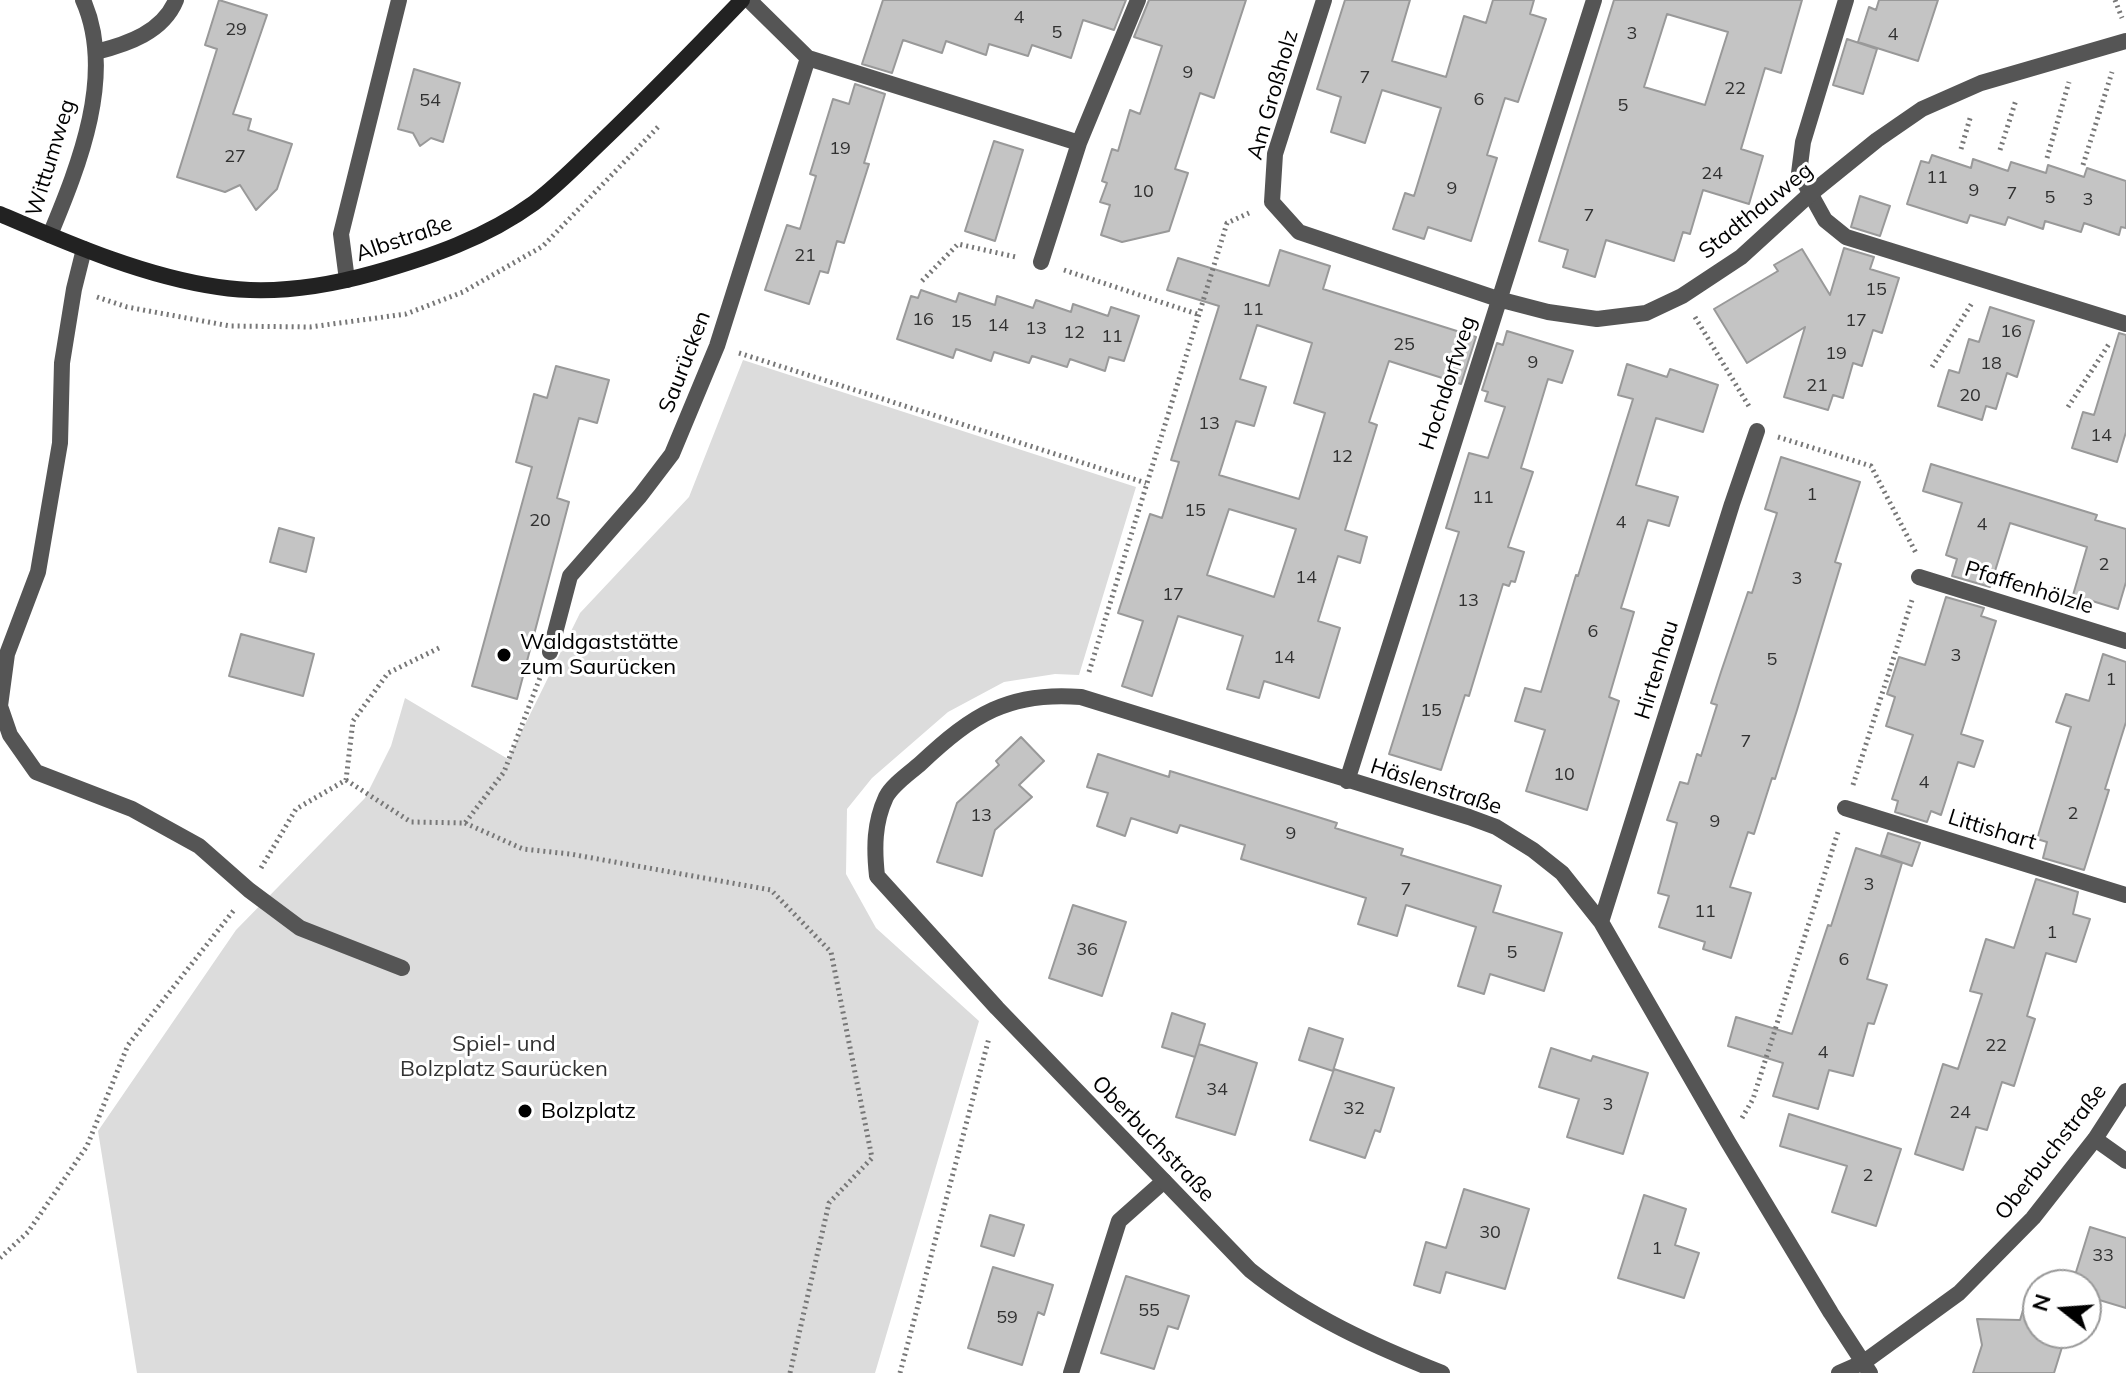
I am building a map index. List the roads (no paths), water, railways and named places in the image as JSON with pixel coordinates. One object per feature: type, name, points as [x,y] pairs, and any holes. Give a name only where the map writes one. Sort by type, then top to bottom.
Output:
[{"type":"street","name":"Wittumweg","points":[[50,235],[68,192],[93,105],[96,52],[92,19],[83,0]]},
{"type":"street","points":[[96,52],[121,46],[147,34],[171,13],[176,0]]},
{"type":"street","points":[[347,280],[341,234],[399,0]]},
{"type":"street","name":"Albstraße","points":[[0,214],[84,249],[218,288],[262,290],[347,280],[453,248],[496,227],[533,203],[642,103],[742,0]]},
{"type":"street","points":[[749,0],[808,58],[1079,143]]},
{"type":"street","points":[[1041,262],[1079,143],[1138,0]]},
{"type":"street","name":"Am Großholz","points":[[1272,202],[1275,154],[1324,0]]},
{"type":"street","name":"Hochdorfweg","points":[[1347,781],[1594,0]]},
{"type":"street","points":[[1846,0],[1803,142],[1799,173],[1825,220],[1846,237],[2124,323]]},
{"type":"street","name":"Stadthauweg","points":[[1272,202],[1299,232],[1498,299],[1548,312],[1597,319],[1646,313],[1682,296],[1741,257],[1809,195],[1877,140],[1922,109],[1981,83],[2122,42]]},
{"type":"street","name":"Saurücken","points":[[550,652],[570,576],[672,454],[717,346],[808,58]]},
{"type":"street","points":[[84,249],[62,363],[60,443],[38,572],[7,654],[0,706],[10,735],[36,772],[145,816],[199,846],[249,890],[300,928],[402,968]]},
{"type":"street","name":"Hirtenhau","points":[[1601,922],[1757,431]]},
{"type":"street","name":"Pfaffenhölzle","points":[[1919,577],[2126,641]]},
{"type":"street","name":"Häslenstraße","points":[[877,876],[874,849],[877,821],[888,793],[954,732],[1004,703],[1050,695],[1081,697],[1496,827],[1562,873],[1601,922],[1728,1142],[1867,1367]]},
{"type":"street","name":"Littishart","points":[[1845,808],[2126,895]]},
{"type":"street","name":"Oberbuchstraße","points":[[877,876],[997,1008],[1235,1256],[1281,1295],[1327,1322],[1442,1373]]},
{"type":"street","name":"Oberbuchstraße","points":[[1839,1373],[1867,1367],[1959,1293],[2033,1218],[2095,1139],[2126,1091]]},
{"type":"street","points":[[2095,1139],[2126,1161]]},
{"type":"street","points":[[1071,1373],[1119,1221],[1164,1181]]},
{"type":"place","name":"Waldgaststätte zum Saurücken","points":[[504,655]]},
{"type":"place","name":"Bolzplatz","points":[[525,1111]]},
{"type":"park label","name":"Spiel- und Bolzplatz Saurücken","points":[[504,1056]]}]
